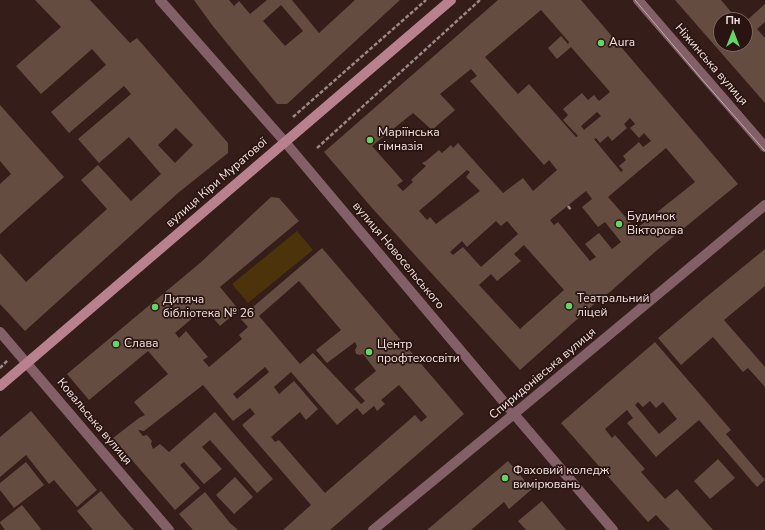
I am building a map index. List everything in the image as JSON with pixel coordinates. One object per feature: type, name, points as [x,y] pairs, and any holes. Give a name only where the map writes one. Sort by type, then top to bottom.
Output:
[{"type":"street","name":"вулиця Новосельського","points":[[160,0],[285,142],[613,530]]},
{"type":"street","name":"вулиця Кіри Муратової","points":[[0,386],[451,0]]},
{"type":"street","name":"Ніжинська вулиця","points":[[638,0],[765,147]]},
{"type":"street","name":"Спиридонівська вулиця","points":[[373,530],[765,205]]},
{"type":"street","name":"Ковальська вулиця","points":[[0,332],[168,530]]},
{"type":"path","points":[[276,132],[426,0]]},
{"type":"path","points":[[317,148],[480,0]]},
{"type":"path","points":[[568,206],[571,210]]},
{"type":"path","points":[[0,368],[8,360]]},
{"type":"shaded area","points":[[297,231],[313,250],[248,303],[232,284]]},
{"type":"building","points":[[35,0],[90,0],[130,43],[137,38],[228,143],[228,153],[178,193],[25,331],[0,304],[0,253],[26,282],[107,209],[81,180],[98,165],[131,201],[161,174],[129,137],[99,163],[78,139],[131,94],[124,86],[69,133],[51,112],[106,65],[92,49],[41,94],[16,66],[61,27]],"holes":[[[176,128],[193,145],[175,163],[158,145]]]},
{"type":"building","points":[[194,0],[229,0],[234,6],[239,1],[250,14],[267,0],[292,0],[319,33],[355,0],[400,0],[287,104],[277,104],[212,25]],"holes":[[[281,5],[303,31],[285,46],[263,21]]]},
{"type":"building","points":[[498,0],[581,0],[738,184],[656,251],[520,370],[372,208],[324,152]],"holes":[[[541,10],[569,42],[568,44],[561,36],[548,48],[557,59],[571,47],[610,92],[599,101],[594,95],[588,100],[582,93],[563,109],[568,115],[563,120],[578,136],[576,137],[529,84],[518,94],[485,57]],[[471,69],[477,76],[470,81],[544,165],[549,160],[557,170],[533,191],[523,178],[503,193],[458,143],[453,148],[451,145],[442,153],[439,150],[422,163],[426,166],[411,180],[413,182],[403,191],[397,185],[403,181],[372,146],[413,113],[432,130],[455,110],[440,94]],[[597,112],[601,116],[584,130],[581,126]],[[630,118],[635,124],[630,128],[639,138],[644,133],[651,141],[643,147],[639,142],[623,156],[626,160],[619,166],[623,170],[621,172],[594,139],[596,138],[600,143],[608,136],[612,141],[627,128],[624,124]],[[666,148],[695,182],[636,229],[608,197]],[[467,170],[470,172],[466,177],[480,191],[436,224],[430,217],[427,220],[419,211]],[[586,191],[592,199],[582,207],[598,227],[605,222],[621,242],[612,249],[599,233],[585,244],[596,257],[590,261],[558,222],[554,225],[550,220]],[[496,221],[501,226],[507,221],[518,234],[481,267],[463,247],[453,255],[450,252],[462,241],[467,247]],[[524,245],[564,290],[520,329],[479,285],[491,274],[497,281],[521,261],[514,254]]]},
{"type":"building","points":[[675,0],[721,0],[731,12],[713,12],[713,43]]},
{"type":"building","points":[[765,4],[765,22],[757,29],[765,38],[765,103],[720,52],[753,52],[753,15]]},
{"type":"building","points":[[0,105],[64,177],[0,234],[0,184],[11,174],[0,161]]},
{"type":"building","points":[[271,197],[279,198],[299,221],[220,287],[239,310],[220,326],[209,313],[202,310],[175,333],[179,338],[186,331],[208,357],[203,360],[209,367],[242,339],[239,335],[248,327],[240,318],[322,248],[464,414],[330,530],[283,530],[311,505],[242,425],[255,414],[250,408],[233,421],[203,385],[144,431],[138,430],[143,436],[147,435],[152,441],[151,444],[153,449],[160,444],[169,452],[215,412],[273,479],[257,493],[210,440],[202,447],[222,469],[204,484],[184,462],[180,465],[200,488],[175,510],[113,438],[145,415],[134,402],[168,374],[148,351],[89,400],[67,374],[200,263]],"holes":[[[299,281],[341,330],[316,350],[327,363],[355,342],[357,346],[355,350],[356,354],[363,354],[376,371],[354,389],[365,401],[361,404],[313,353],[300,364],[259,316]],[[265,367],[269,372],[237,399],[233,394]],[[291,372],[337,425],[357,408],[363,415],[374,406],[377,411],[385,404],[381,400],[399,385],[427,417],[421,422],[415,415],[325,493],[279,440],[275,442],[271,437],[300,412],[306,420],[318,409],[294,381],[279,394],[274,387]]]},
{"type":"building","points":[[765,249],[765,286],[724,320],[765,367],[765,387],[748,368],[743,372],[713,337],[681,365],[658,338]]},
{"type":"building","points":[[655,342],[731,430],[726,434],[765,480],[757,487],[699,420],[656,457],[627,423],[633,418],[627,410],[605,429],[612,438],[615,435],[645,469],[641,472],[665,499],[677,489],[713,530],[670,530],[656,515],[648,522],[561,423]],"holes":[[[650,401],[656,408],[663,402],[677,419],[659,434],[635,405],[638,402],[643,407]]]},
{"type":"building","points":[[31,411],[97,490],[77,507],[54,480],[49,484],[26,455],[0,477],[0,437]]},
{"type":"building","points":[[718,459],[735,478],[710,499],[694,481]]},
{"type":"building","points":[[508,461],[532,489],[509,509],[504,502],[471,530],[427,530]]},
{"type":"building","points":[[26,462],[44,485],[14,508],[0,490],[0,483]]},
{"type":"building","points":[[235,477],[253,497],[234,514],[216,495]]},
{"type":"building","points":[[101,491],[134,530],[93,530],[77,511]]},
{"type":"building","points":[[205,492],[230,523],[238,530],[193,530],[179,514]]},
{"type":"building","points":[[542,501],[566,530],[526,530],[518,521]]},
{"type":"building","points":[[22,505],[41,529],[40,530],[5,530],[0,522]]},
{"type":"tram line","points":[[635,0],[765,151]]},
{"type":"place","name":"Aura","points":[[601,43]]},
{"type":"place","name":"Маріїнська гімназія","points":[[370,140]]},
{"type":"place","name":"Будинок Вікторова","points":[[619,224]]},
{"type":"place","name":"Театральний ліцей","points":[[569,306]]},
{"type":"place","name":"Дитяча бібліотека № 26","points":[[155,307]]},
{"type":"place","name":"Слава","points":[[116,344]]},
{"type":"place","name":"Центр профтехосвіти","points":[[369,352]]},
{"type":"place","name":"Фаховий коледж вимірювань","points":[[505,478]]}]
